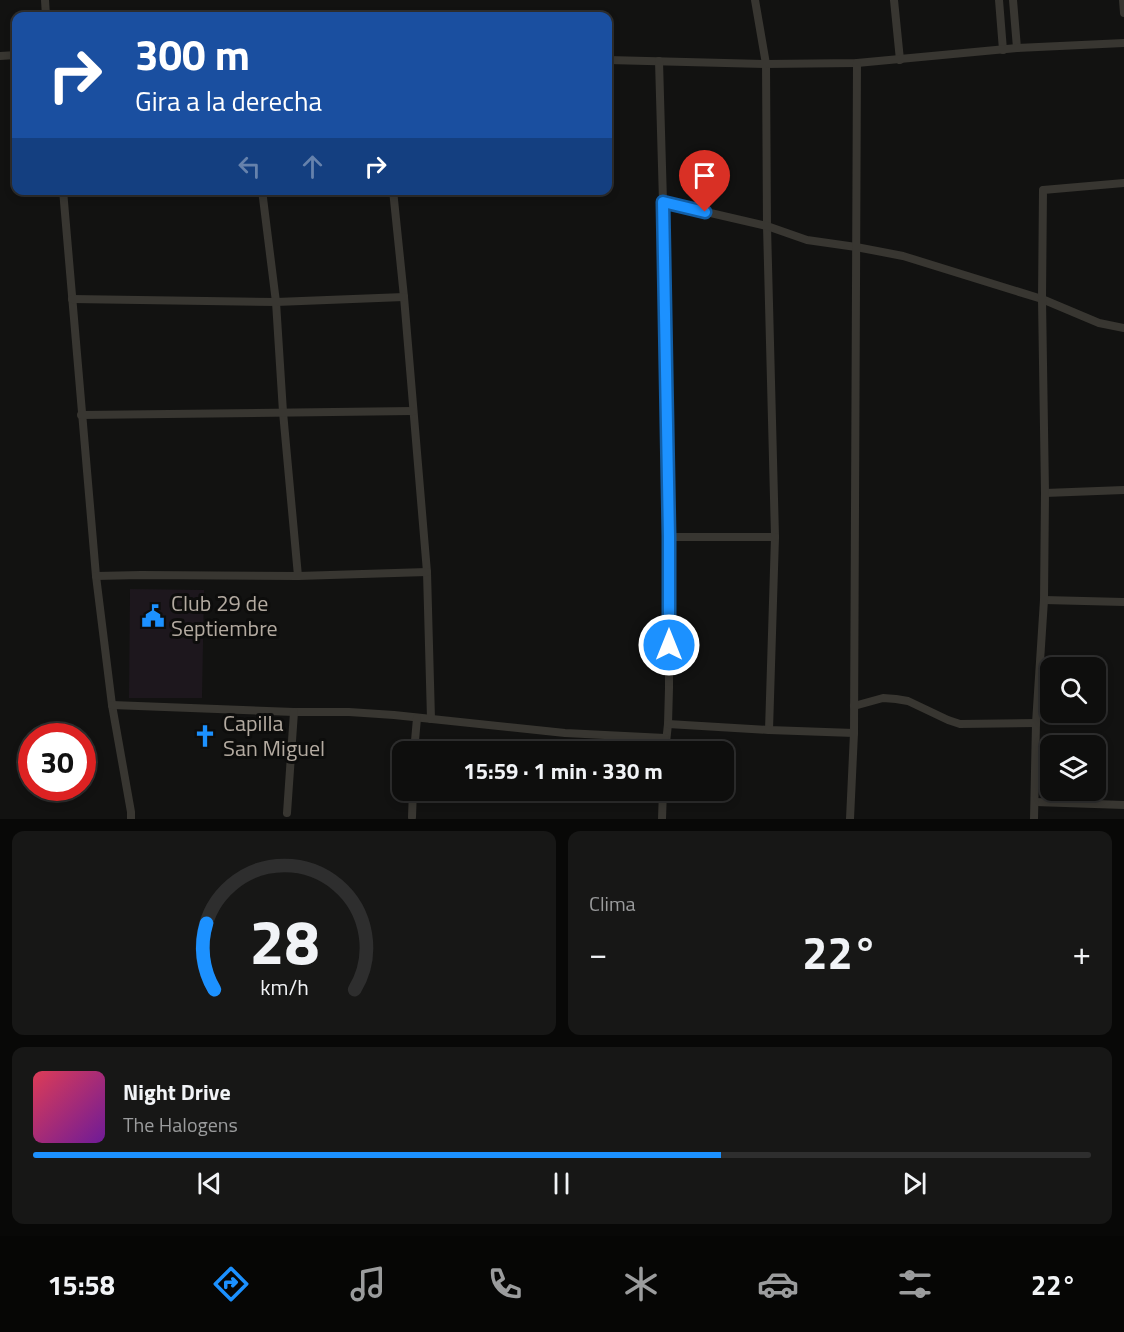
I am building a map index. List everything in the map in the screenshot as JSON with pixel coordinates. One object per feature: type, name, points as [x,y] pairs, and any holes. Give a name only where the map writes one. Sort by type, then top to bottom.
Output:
[{"type":"street","points":[[755,0],[766,64],[767,226],[775,537],[769,730]]},
{"type":"street","points":[[894,0],[900,60]]},
{"type":"street","points":[[999,0],[1004,50]]},
{"type":"street","points":[[1013,0],[1017,48]]},
{"type":"street","points":[[1123,0],[1124,13]]},
{"type":"street","points":[[612,60],[766,64],[857,63],[1017,48],[1124,43]]},
{"type":"street","points":[[112,705],[349,712],[565,733],[665,738],[668,724],[669,537],[659,61]]},
{"type":"street","points":[[850,819],[854,733],[857,63]]},
{"type":"street","points":[[1034,819],[1036,723],[1044,600],[1043,190],[1124,183]]},
{"type":"street","points":[[63,195],[96,576],[112,705],[131,819]]},
{"type":"street","points":[[263,195],[276,302],[283,412],[298,576]]},
{"type":"street","points":[[394,195],[427,572],[431,719]]},
{"type":"street","points":[[663,202],[767,226],[807,240],[903,256],[1042,299],[1099,323],[1124,328]]},
{"type":"street","points":[[72,299],[276,302],[404,297]]},
{"type":"street","points":[[81,416],[413,411]]},
{"type":"street","points":[[1045,493],[1124,490]]},
{"type":"street","points":[[669,537],[775,537]]},
{"type":"street","points":[[96,576],[298,576],[427,572]]},
{"type":"street","points":[[1044,600],[1124,602]]},
{"type":"street","points":[[854,706],[883,698],[896,699],[908,701],[960,724],[1036,723]]},
{"type":"street","points":[[287,813],[294,712]]},
{"type":"street","points":[[415,741],[417,718]]},
{"type":"street","points":[[668,724],[854,733]]},
{"type":"street","points":[[412,817],[413,801]]},
{"type":"street","points":[[662,819],[663,801]]},
{"type":"street","points":[[1035,802],[1124,805]]},
{"type":"shaded area","points":[[130,589],[204,590],[202,698],[129,698]]},
{"type":"place","name":"Club 29 de Septiembre","points":[[153,616]]},
{"type":"place","name":"Capilla San Miguel","points":[[205,736]]},
{"type":"route","points":[[669,645],[663,202],[705,212]]}]
